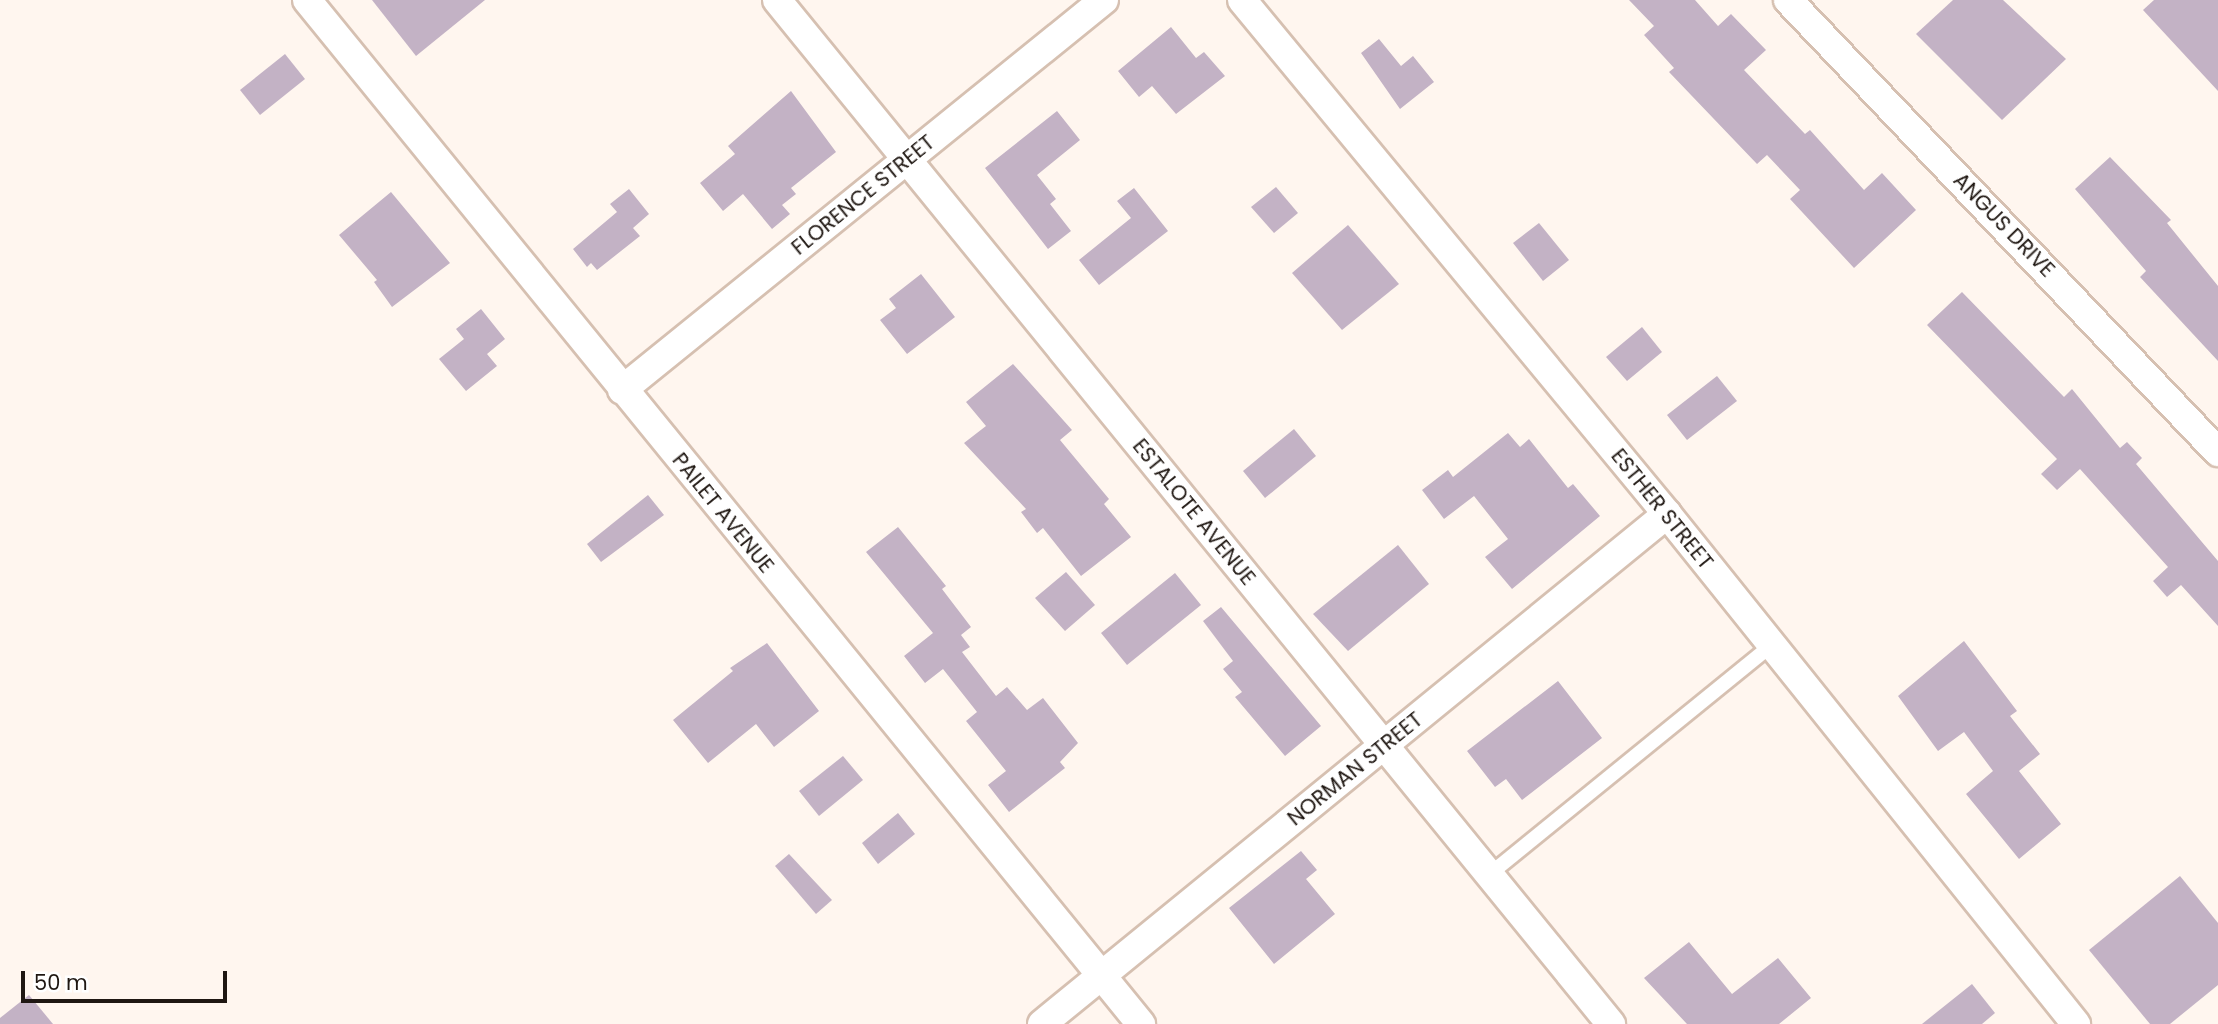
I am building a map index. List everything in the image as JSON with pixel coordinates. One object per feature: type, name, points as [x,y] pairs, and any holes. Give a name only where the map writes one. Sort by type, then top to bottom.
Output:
[{"type":"street","name":"PAILET AVENUE","points":[[307,0],[1141,1024]]},
{"type":"street","name":"ESTALOTE AVENUE","points":[[777,0],[1611,1024]]},
{"type":"street","name":"FLORENCE STREET","points":[[622,390],[1104,0]]},
{"type":"street","name":"ESTHER STREET","points":[[1242,0],[1667,514],[2076,1024]]},
{"type":"street","name":"ANGUS DRIVE","points":[[1788,0],[2218,452]]},
{"type":"street","name":"NORMAN STREET","points":[[1042,1024],[1667,514]]},
{"type":"lane","points":[[1490,874],[1772,645]]},
{"type":"building","points":[[372,0],[485,0],[416,56]]},
{"type":"building","points":[[1629,0],[1695,0],[1718,26],[1731,14],[1766,50],[1744,70],[1805,134],[1810,130],[1864,190],[1882,173],[1916,210],[1854,268],[1790,199],[1800,190],[1767,155],[1757,164],[1669,72],[1674,68],[1644,35],[1654,26]]},
{"type":"building","points":[[1953,0],[2003,0],[2066,59],[2002,120],[1916,34]]},
{"type":"building","points":[[2154,0],[2218,0],[2218,91],[2143,10]]},
{"type":"building","points":[[1171,27],[1196,58],[1204,52],[1225,76],[1176,114],[1152,86],[1139,97],[1118,71]]},
{"type":"building","points":[[1379,39],[1401,66],[1413,56],[1434,82],[1400,109],[1361,53]]},
{"type":"building","points":[[285,54],[305,79],[260,115],[240,90]]},
{"type":"building","points":[[791,91],[836,152],[791,188],[796,194],[782,205],[790,214],[772,229],[743,194],[723,211],[700,183],[735,154],[728,146]]},
{"type":"building","points":[[1057,111],[1080,140],[1037,175],[1056,199],[1050,204],[1071,231],[1048,249],[985,168]]},
{"type":"building","points":[[2110,157],[2171,220],[2167,223],[2218,286],[2218,361],[2140,277],[2146,271],[2075,189]]},
{"type":"building","points":[[1276,187],[1298,213],[1274,233],[1251,207]]},
{"type":"building","points":[[1134,188],[1168,231],[1099,285],[1079,260],[1131,218],[1117,201]]},
{"type":"building","points":[[629,189],[649,214],[633,228],[640,236],[597,270],[591,263],[587,267],[573,249],[617,212],[610,204]]},
{"type":"building","points":[[391,192],[450,263],[392,307],[374,282],[377,280],[339,235]]},
{"type":"building","points":[[1539,223],[1569,260],[1543,281],[1513,243]]},
{"type":"building","points":[[1348,225],[1399,284],[1342,330],[1292,273]]},
{"type":"building","points":[[921,274],[955,317],[907,354],[880,320],[896,308],[889,299]]},
{"type":"building","points":[[1962,292],[2064,397],[2072,389],[2120,448],[2127,442],[2142,458],[2136,464],[2218,561],[2218,626],[2181,585],[2167,597],[2153,581],[2168,567],[2080,469],[2057,490],[2041,474],[2057,459],[1927,325]]},
{"type":"building","points":[[481,309],[505,339],[487,354],[497,366],[466,391],[439,359],[464,339],[456,329]]},
{"type":"building","points":[[1642,327],[1662,352],[1627,381],[1606,357]]},
{"type":"building","points":[[1013,364],[1072,430],[1060,440],[1109,499],[1104,504],[1131,537],[1081,576],[1043,528],[1037,533],[1021,512],[1026,509],[964,443],[986,426],[966,402]]},
{"type":"building","points":[[1717,376],[1737,401],[1687,440],[1667,415]]},
{"type":"building","points":[[1294,429],[1316,456],[1265,498],[1243,471]]},
{"type":"building","points":[[1508,433],[1520,447],[1529,439],[1568,488],[1573,484],[1600,516],[1512,589],[1485,557],[1508,539],[1474,496],[1444,519],[1422,490],[1448,470],[1453,477]]},
{"type":"building","points":[[648,495],[664,515],[601,562],[587,544]]},
{"type":"building","points":[[898,527],[946,586],[942,589],[971,627],[961,635],[970,647],[962,652],[996,696],[1007,687],[1027,710],[1043,698],[1078,743],[1060,762],[1065,768],[1009,812],[988,785],[1006,771],[966,721],[977,712],[943,669],[925,683],[904,656],[933,633],[866,552]]},
{"type":"building","points":[[1398,545],[1429,584],[1348,651],[1313,614]]},
{"type":"building","points":[[1066,572],[1095,605],[1065,631],[1035,598]]},
{"type":"building","points":[[1175,573],[1201,605],[1127,665],[1101,633]]},
{"type":"building","points":[[1221,607],[1321,726],[1285,756],[1235,697],[1242,692],[1223,669],[1233,661],[1203,621]]},
{"type":"building","points":[[1964,641],[2017,711],[2010,716],[2040,754],[2019,771],[2061,824],[2019,859],[1966,794],[1993,771],[1964,732],[1938,751],[1898,696]]},
{"type":"building","points":[[767,643],[819,711],[774,747],[756,724],[708,763],[673,720],[733,671],[730,668]]},
{"type":"building","points":[[1558,681],[1602,738],[1522,800],[1506,779],[1495,787],[1467,751]]},
{"type":"building","points":[[843,756],[863,780],[819,816],[799,791]]},
{"type":"building","points":[[898,813],[915,834],[878,864],[862,843]]},
{"type":"building","points":[[1301,851],[1317,870],[1306,879],[1335,914],[1274,964],[1229,908]]},
{"type":"building","points":[[789,854],[832,900],[816,914],[775,866]]},
{"type":"building","points":[[2180,876],[2218,923],[2218,985],[2170,1024],[2150,1024],[2089,950]]},
{"type":"building","points":[[1689,942],[1732,994],[1778,958],[1811,998],[1779,1024],[1687,1024],[1644,978]]},
{"type":"building","points":[[1972,984],[1995,1013],[1982,1024],[1922,1024]]},
{"type":"building","points":[[29,995],[53,1024],[0,1024],[0,1018]]}]
